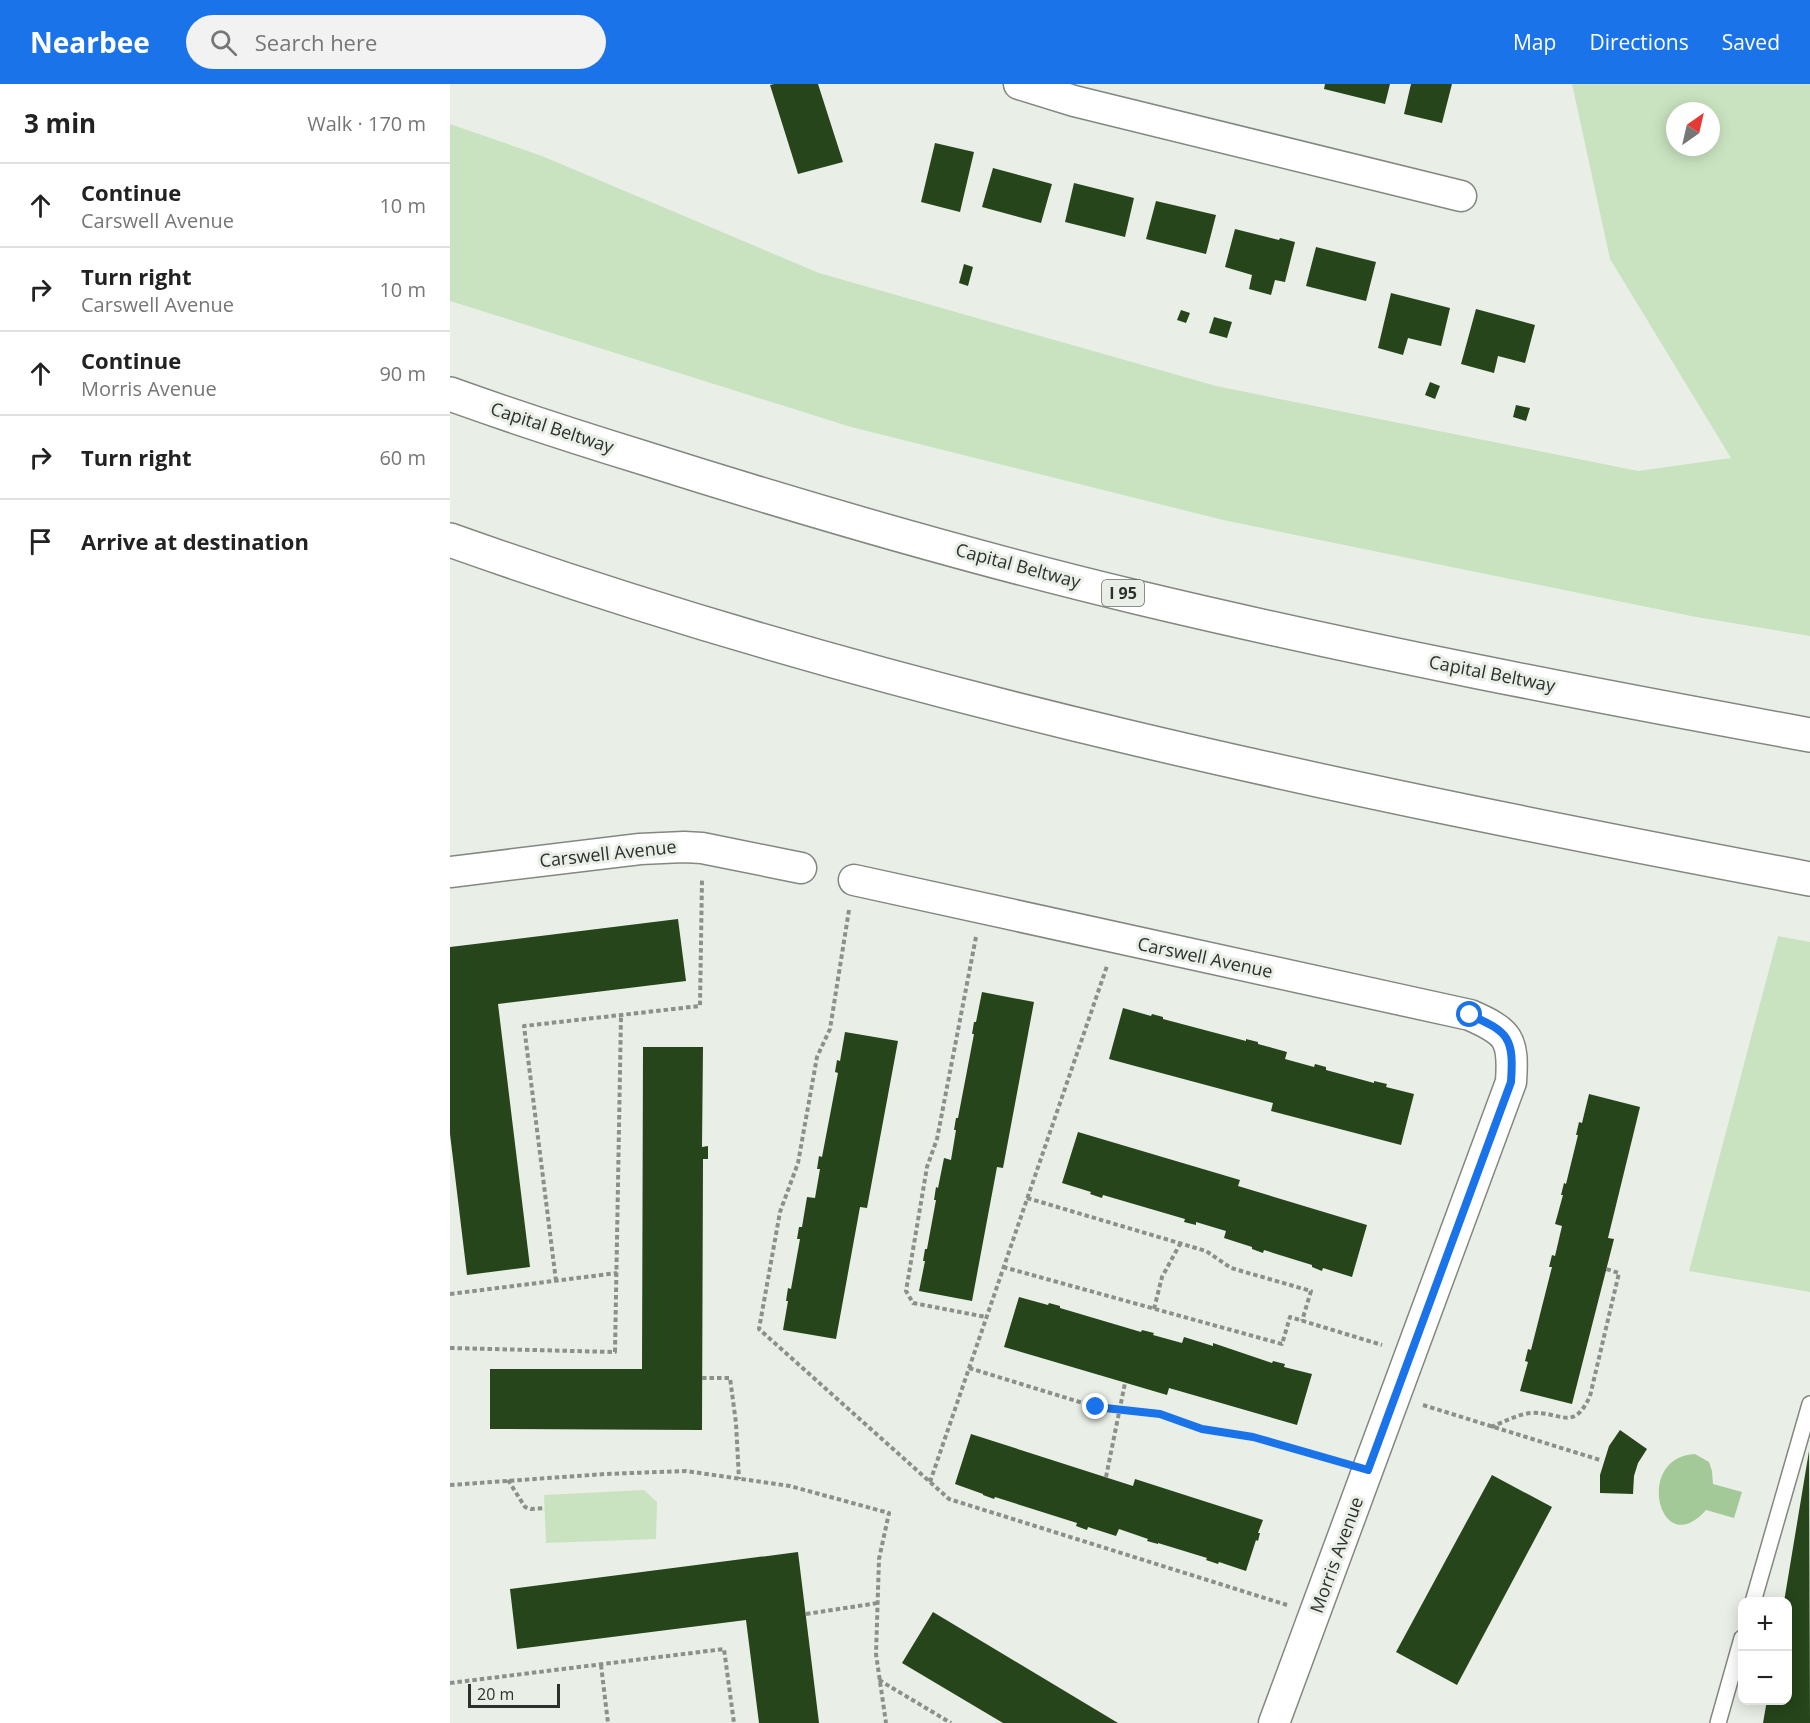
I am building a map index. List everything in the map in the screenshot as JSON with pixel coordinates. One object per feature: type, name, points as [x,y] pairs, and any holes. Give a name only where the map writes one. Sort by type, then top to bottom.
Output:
[{"type":"highway","name":"Capital Beltway","points":[[450,394],[732,486],[936,545],[1139,598],[1383,652],[1625,701],[1810,735]]},
{"type":"highway","points":[[450,540],[699,622],[891,676],[1102,731],[1339,786],[1572,834],[1810,879]]},
{"type":"street","points":[[1019,84],[1074,101],[1269,151],[1461,196]]},
{"type":"street","name":"Carswell Avenue","points":[[450,872],[640,849],[684,847],[702,848],[801,868]]},
{"type":"street","name":"Carswell Avenue","points":[[854,880],[1470,1015],[1496,1026],[1507,1039],[1513,1054],[1511,1082]]},
{"type":"street","name":"Morris Avenue","points":[[1274,1723],[1511,1082]]},
{"type":"lane","points":[[1754,1597],[1810,1404]]},
{"type":"lane","points":[[1718,1723],[1739,1651]]},
{"type":"path","points":[[556,1281],[524,1026],[700,1006],[702,848]]},
{"type":"path","points":[[854,880],[831,1029],[817,1057],[798,1162],[780,1212],[759,1329],[949,1499],[1316,1614]]},
{"type":"path","points":[[981,909],[937,1139],[927,1167],[906,1291],[913,1303],[986,1317]]},
{"type":"path","points":[[930,1482],[1116,938]]},
{"type":"path","points":[[450,1348],[615,1352],[621,1015]]},
{"type":"path","points":[[1027,1198],[1206,1251],[1231,1268],[1311,1291],[1302,1321]]},
{"type":"path","points":[[1154,1309],[1162,1277],[1180,1244]]},
{"type":"path","points":[[1004,1267],[1282,1344],[1290,1317],[1411,1354]]},
{"type":"path","points":[[1491,1427],[1531,1413],[1544,1413],[1564,1418],[1577,1416],[1585,1408],[1590,1396],[1619,1273],[1606,1269]]},
{"type":"path","points":[[450,1294],[617,1273]]},
{"type":"path","points":[[969,1368],[1096,1407],[1160,1414],[1202,1429],[1253,1437],[1368,1470]]},
{"type":"path","points":[[702,1378],[730,1378],[736,1423],[739,1479]]},
{"type":"path","points":[[1106,1477],[1125,1383]]},
{"type":"path","points":[[1395,1397],[1600,1460]]},
{"type":"path","points":[[450,1485],[686,1471],[790,1486],[889,1513],[879,1559],[876,1654],[886,1723]]},
{"type":"path","points":[[508,1480],[525,1507],[545,1508]]},
{"type":"path","points":[[806,1614],[878,1604]]},
{"type":"path","points":[[450,1683],[724,1649],[734,1723]]},
{"type":"path","points":[[601,1665],[608,1723]]},
{"type":"path","points":[[879,1680],[951,1723]]},
{"type":"shaded area","points":[[1572,84],[1810,84],[1810,636],[1696,617],[1223,520],[851,427],[450,301],[450,124],[542,156],[819,273],[1216,386],[1638,471],[1731,458],[1610,259]]},
{"type":"shaded area","points":[[1778,936],[1810,942],[1810,1292],[1689,1271]]},
{"type":"shaded area","points":[[1695,1454],[1709,1462],[1713,1484],[1742,1492],[1734,1518],[1706,1510],[1690,1523],[1676,1524],[1666,1516],[1660,1503],[1659,1487],[1664,1471],[1676,1459]]},
{"type":"shaded area","points":[[644,1490],[657,1502],[656,1539],[546,1543],[544,1495]]},
{"type":"building","points":[[818,84],[843,162],[798,174],[770,85]]},
{"type":"building","points":[[1325,84],[1390,84],[1385,104],[1324,89]]},
{"type":"building","points":[[1411,84],[1452,84],[1442,123],[1404,114]]},
{"type":"building","points":[[935,143],[974,152],[960,212],[921,202]]},
{"type":"building","points":[[993,168],[1052,184],[1041,223],[982,207]]},
{"type":"building","points":[[1074,183],[1134,198],[1125,237],[1065,222]]},
{"type":"building","points":[[1156,201],[1216,215],[1206,254],[1146,239]]},
{"type":"building","points":[[1235,229],[1295,242],[1285,282],[1275,280],[1271,295],[1249,289],[1252,275],[1225,267]]},
{"type":"building","points":[[1316,247],[1376,262],[1366,301],[1306,286]]},
{"type":"building","points":[[964,264],[973,267],[968,286],[959,283]]},
{"type":"building","points":[[1391,293],[1450,308],[1441,346],[1408,338],[1403,355],[1378,348]]},
{"type":"building","points":[[1476,309],[1535,325],[1525,363],[1498,356],[1494,373],[1461,364]]},
{"type":"building","points":[[1181,310],[1190,313],[1186,323],[1177,320]]},
{"type":"building","points":[[1214,317],[1232,322],[1227,338],[1209,333]]},
{"type":"building","points":[[1430,382],[1440,386],[1435,399],[1425,395]]},
{"type":"building","points":[[1516,405],[1530,408],[1526,421],[1513,417]]},
{"type":"building","points":[[678,919],[686,981],[498,1004],[530,1267],[467,1275],[450,1134],[450,947]]},
{"type":"building","points":[[982,992],[1034,1002],[1003,1168],[997,1167],[972,1301],[919,1291],[925,1249],[927,1249],[936,1200],[934,1200],[936,1187],[938,1188],[944,1158],[951,1160],[956,1118],[958,1118],[974,1034],[972,1034],[974,1022],[976,1022]]},
{"type":"building","points":[[1123,1008],[1246,1041],[1246,1039],[1258,1042],[1258,1044],[1287,1052],[1285,1059],[1314,1067],[1315,1064],[1326,1067],[1326,1070],[1374,1083],[1374,1081],[1387,1084],[1386,1087],[1414,1094],[1401,1145],[1271,1111],[1273,1103],[1109,1059]]},
{"type":"building","points":[[845,1032],[898,1041],[867,1208],[860,1207],[836,1339],[783,1330],[788,1288],[791,1289],[800,1239],[797,1239],[799,1227],[802,1227],[807,1197],[815,1198],[820,1169],[817,1169],[819,1156],[822,1157],[838,1073],[835,1072],[837,1060],[840,1061]]},
{"type":"building","points":[[643,1047],[703,1047],[702,1147],[708,1146],[708,1159],[703,1159],[702,1430],[490,1429],[490,1369],[642,1369]]},
{"type":"building","points":[[1589,1094],[1640,1107],[1608,1238],[1614,1239],[1572,1404],[1520,1391],[1528,1362],[1525,1361],[1528,1349],[1531,1350],[1552,1267],[1549,1267],[1552,1255],[1555,1256],[1562,1226],[1555,1224],[1563,1195],[1561,1195],[1564,1183],[1566,1184],[1579,1122],[1582,1123]]},
{"type":"building","points":[[1078,1132],[1240,1180],[1238,1186],[1367,1225],[1352,1277],[1323,1268],[1322,1271],[1312,1265],[1264,1250],[1263,1253],[1252,1249],[1252,1247],[1224,1238],[1226,1231],[1196,1222],[1196,1225],[1184,1222],[1185,1219],[1103,1195],[1102,1198],[1062,1183]]},
{"type":"building","points":[[1019,1297],[1060,1306],[1060,1308],[1141,1332],[1142,1330],[1154,1333],[1153,1335],[1182,1343],[1184,1337],[1213,1346],[1213,1343],[1312,1374],[1297,1425],[1169,1388],[1167,1395],[1004,1347]]},
{"type":"building","points":[[1620,1430],[1647,1449],[1638,1463],[1634,1476],[1633,1494],[1600,1493],[1600,1475],[1609,1446]]},
{"type":"building","points":[[971,1434],[1133,1486],[1135,1479],[1263,1520],[1258,1533],[1260,1533],[1258,1541],[1256,1540],[1246,1571],[1147,1541],[1148,1539],[1119,1529],[1116,1536],[1088,1527],[1087,1530],[1076,1526],[1077,1523],[995,1497],[994,1499],[955,1484]]},
{"type":"building","points":[[1809,1451],[1810,1723],[1763,1723],[1766,1705],[1792,1705],[1792,1597],[1785,1597]]},
{"type":"building","points":[[1492,1475],[1552,1507],[1457,1685],[1396,1652]]},
{"type":"building","points":[[798,1552],[819,1723],[759,1723],[746,1620],[517,1649],[510,1589]]},
{"type":"building","points":[[933,1612],[1118,1723],[1003,1723],[902,1663]]},
{"type":"route","points":[[1096,1407],[1160,1414],[1202,1429],[1253,1437],[1368,1470],[1511,1082],[1513,1054],[1507,1039],[1496,1026],[1470,1015]]}]
